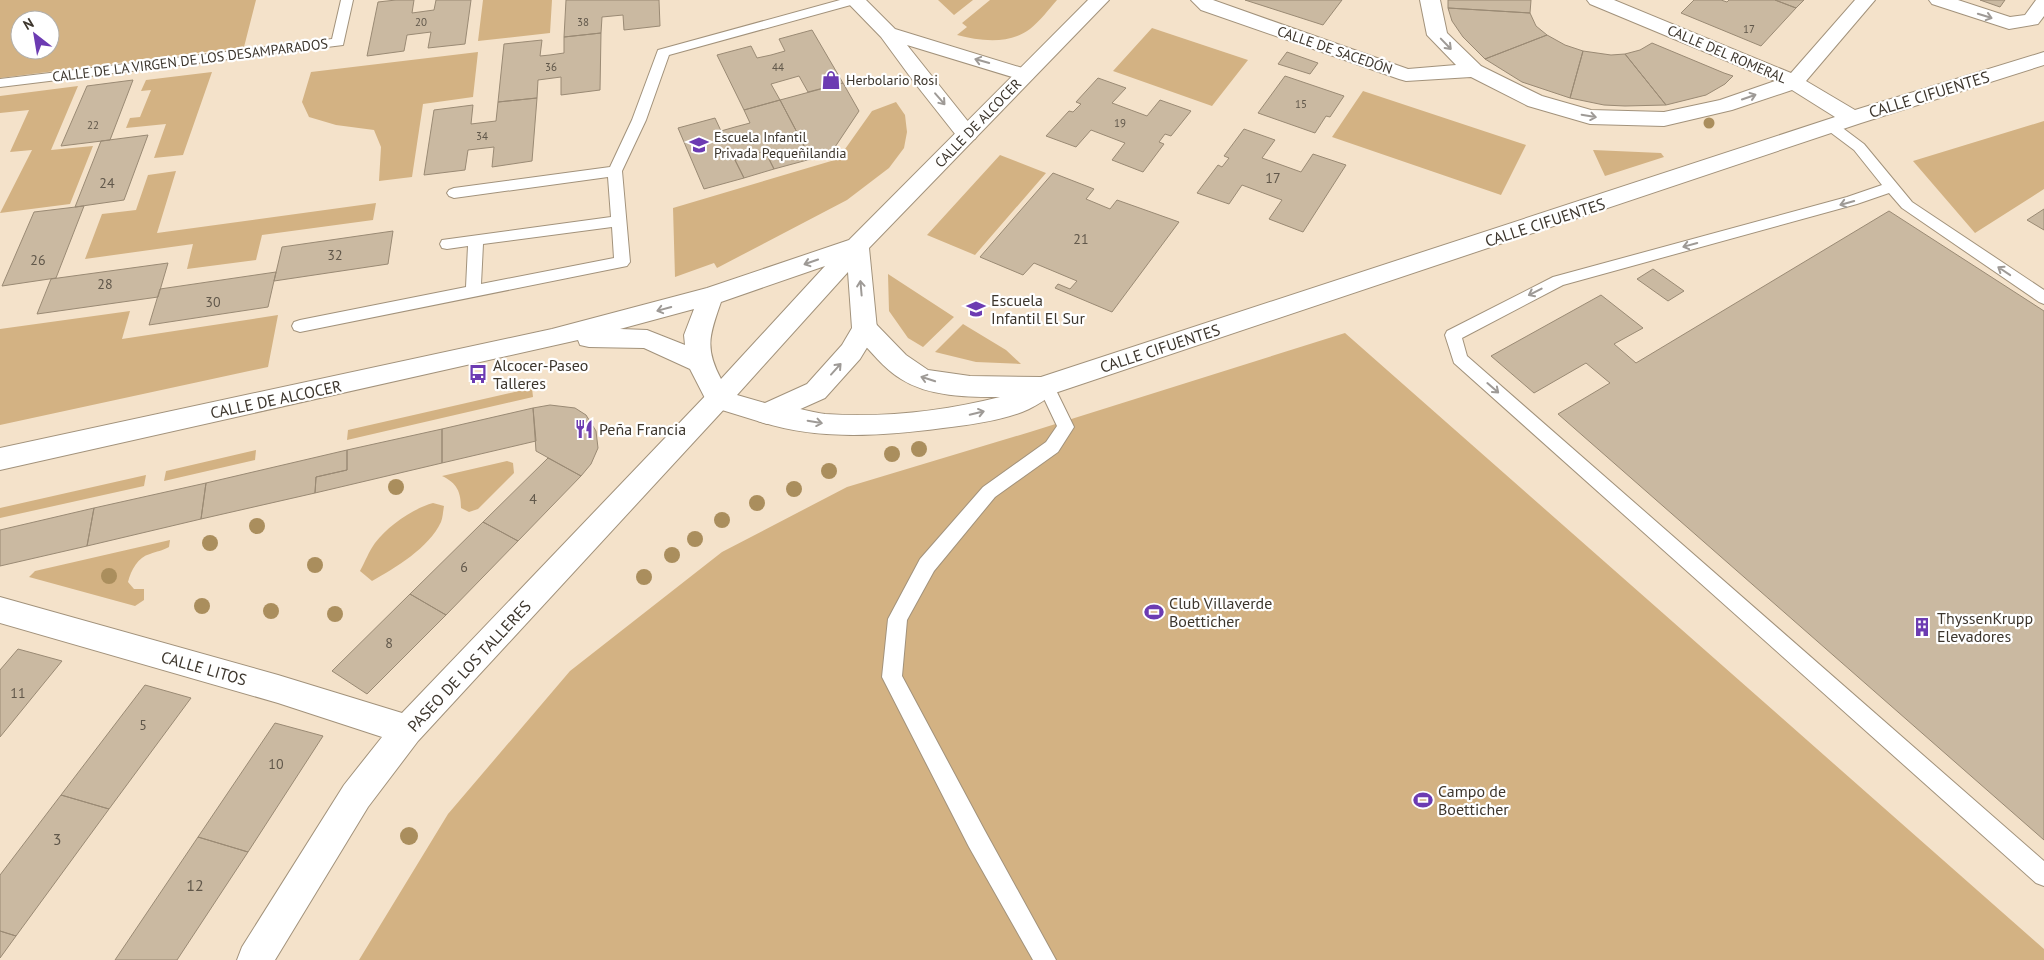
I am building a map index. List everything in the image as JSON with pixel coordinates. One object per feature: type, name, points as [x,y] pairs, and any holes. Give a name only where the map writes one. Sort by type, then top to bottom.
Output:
[{"type":"street","points":[[854,0],[888,33],[967,134]]},
{"type":"street","name":"CALLE DE ALCOCER","points":[[718,399],[857,246],[1099,0]]},
{"type":"street","name":"CALLE DE SACEDÓN","points":[[1201,0],[1208,6],[1406,75],[1474,70]]},
{"type":"street","points":[[1430,0],[1437,35],[1474,70],[1534,101],[1590,117],[1664,119],[1725,105],[1794,82],[1865,0]]},
{"type":"street","name":"CALLE DEL ROMERAL","points":[[1597,0],[1794,82],[1853,118]]},
{"type":"street","points":[[1636,16],[1653,0]]},
{"type":"street","points":[[1939,0],[2009,23],[2031,20],[2044,2]]},
{"type":"street","points":[[888,33],[1026,75]]},
{"type":"street","name":"CALLE CIFUENTES","points":[[768,414],[825,424],[884,425],[973,414],[1020,402],[1046,386],[1853,118],[2044,58]]},
{"type":"street","points":[[711,296],[697,335],[699,362],[718,399],[768,414],[816,391],[851,352],[865,329],[857,246]]},
{"type":"street","name":"CALLE DE ALCOCER","points":[[0,459],[552,338],[711,296],[857,246]]},
{"type":"street","name":"CALLE CIFUENTES","points":[[865,329],[910,373],[938,382],[983,387],[1046,386]]},
{"type":"street","name":"CALLE DE ALCOCER","points":[[552,338],[647,339],[699,362]]},
{"type":"street","name":"PASEO DE LOS TALLERES","points":[[255,960],[356,796],[407,730],[718,399]]},
{"type":"street","name":"CALLE LITOS","points":[[0,610],[278,689],[407,730]]},
{"type":"lane","name":"CALLE DE LA VIRGEN DE LOS DESAMPARADOS","points":[[0,83],[338,42],[347,0]]},
{"type":"lane","points":[[300,326],[622,262],[615,171],[639,120],[663,53],[854,0]]},
{"type":"lane","points":[[1831,126],[1870,158],[1907,205],[2044,298]]},
{"type":"lane","points":[[454,193],[615,171]]},
{"type":"lane","points":[[1893,186],[1852,201],[1558,281],[1453,335],[1460,359],[2044,875]]},
{"type":"lane","points":[[447,244],[619,221]]},
{"type":"lane","points":[[473,292],[476,240]]},
{"type":"lane","points":[[1045,960],[977,840],[892,677],[898,618],[927,565],[990,492],[1052,447],[1066,427],[1046,386]]},
{"type":"shaded area","points":[[0,0],[256,0],[244,47],[0,78]]},
{"type":"shaded area","points":[[483,0],[552,0],[550,33],[478,41]]},
{"type":"shaded area","points":[[938,0],[973,0],[954,15]]},
{"type":"shaded area","points":[[990,0],[1057,0],[1030,29],[1013,38],[985,40],[957,35],[967,27],[962,23]]},
{"type":"shaded area","points":[[1152,28],[1248,60],[1212,106],[1113,71]]},
{"type":"shaded area","points":[[478,52],[473,97],[423,104],[412,177],[379,181],[381,147],[374,130],[336,125],[309,117],[302,102],[311,72]]},
{"type":"shaded area","points":[[212,72],[183,155],[154,158],[166,124],[126,128],[130,118],[140,117],[151,90],[141,91],[146,80]]},
{"type":"shaded area","points":[[78,86],[51,150],[93,146],[70,204],[0,213],[32,150],[10,152],[29,110],[0,113],[0,96]]},
{"type":"shaded area","points":[[1363,91],[1526,145],[1501,195],[1332,137]]},
{"type":"shaded area","points":[[896,102],[905,115],[907,132],[904,148],[889,168],[847,200],[717,268],[714,263],[675,277],[673,208],[838,159],[872,111]]},
{"type":"shaded area","points":[[2044,121],[2044,189],[1975,233],[1913,161]]},
{"type":"shaded area","points":[[1593,150],[1661,153],[1664,157],[1605,176]]},
{"type":"shaded area","points":[[1000,155],[1046,173],[975,255],[927,235]]},
{"type":"shaded area","points":[[176,171],[157,233],[376,203],[373,220],[262,235],[256,260],[187,269],[193,244],[85,259],[102,214],[136,210],[148,175]]},
{"type":"shaded area","points":[[888,274],[954,317],[923,347],[908,338],[889,311]]},
{"type":"shaded area","points":[[130,311],[122,339],[278,315],[268,367],[0,425],[0,329]]},
{"type":"shaded area","points":[[963,324],[1006,350],[1021,364],[976,362],[935,352]]},
{"type":"shaded area","name":"Club Villaverde Boetticher","points":[[1345,333],[2044,949],[2044,960],[359,960],[448,814],[570,671],[722,552],[847,487],[1030,432]]},
{"type":"shaded area","points":[[532,388],[533,397],[347,440],[348,430]]},
{"type":"shaded area","points":[[256,450],[255,460],[164,481],[166,471]]},
{"type":"shaded area","points":[[507,461],[513,463],[514,473],[478,509],[469,512],[461,508],[459,493],[455,485],[442,476]]},
{"type":"shaded area","points":[[146,475],[144,486],[0,518],[0,508]]},
{"type":"shaded area","points":[[433,503],[444,506],[442,520],[436,531],[420,549],[372,581],[360,571],[373,546],[387,530],[409,514]]},
{"type":"shaded area","points":[[170,540],[169,547],[142,558],[133,569],[128,582],[134,589],[144,589],[144,600],[135,606],[29,577],[35,571]]},
{"type":"building","points":[[414,0],[412,13],[434,10],[436,0],[471,0],[465,44],[428,48],[431,32],[407,35],[404,51],[367,56],[378,2]]},
{"type":"building","points":[[566,0],[659,0],[660,26],[624,30],[623,15],[602,17],[601,33],[564,37]]},
{"type":"building","points":[[1245,0],[1342,0],[1323,25]]},
{"type":"building","points":[[1448,0],[1531,0],[1530,13],[1448,8]]},
{"type":"building","points":[[1694,0],[1721,0],[1727,2],[1729,0],[1775,0],[1796,8],[1761,46],[1681,13]]},
{"type":"building","points":[[1775,0],[1804,0],[1796,8]]},
{"type":"building","points":[[1980,0],[2005,0],[2000,7]]},
{"type":"building","points":[[1448,8],[1530,13],[1536,26],[1547,35],[1485,59],[1463,37],[1452,21]]},
{"type":"building","points":[[812,30],[843,83],[808,92],[799,76],[771,84],[780,100],[744,110],[717,55],[751,46],[757,58],[771,55],[785,51],[779,39]]},
{"type":"building","points":[[601,33],[600,90],[561,95],[561,77],[538,80],[537,98],[498,102],[504,44],[542,40],[540,56],[550,55],[564,53],[564,37]]},
{"type":"building","points":[[1547,35],[1565,45],[1583,51],[1570,98],[1522,82],[1485,59]]},
{"type":"building","points":[[1652,43],[1733,76],[1725,84],[1706,95],[1666,105],[1625,54],[1640,50]]},
{"type":"building","points":[[1583,51],[1611,55],[1625,54],[1666,105],[1604,105],[1570,98]]},
{"type":"building","points":[[1287,52],[1318,63],[1310,74],[1278,64]]},
{"type":"building","points":[[1285,76],[1344,96],[1330,117],[1326,116],[1315,133],[1258,113]]},
{"type":"building","points":[[1098,78],[1126,88],[1112,103],[1147,116],[1160,100],[1191,111],[1171,136],[1165,134],[1159,142],[1164,144],[1143,172],[1112,160],[1125,143],[1091,130],[1076,147],[1046,136],[1069,111],[1073,112],[1081,104],[1076,102]]},
{"type":"building","points":[[133,80],[110,140],[61,146],[87,86]]},
{"type":"building","points":[[843,83],[859,111],[831,153],[811,159],[780,100]]},
{"type":"building","points":[[537,98],[532,161],[492,167],[494,147],[468,150],[465,170],[424,175],[434,110],[473,105],[471,124],[496,121],[498,102]]},
{"type":"building","points":[[780,100],[811,159],[774,169],[765,151],[735,160],[744,178],[704,189],[678,128],[715,118],[721,131],[750,123],[744,110]]},
{"type":"building","points":[[1244,129],[1275,140],[1262,158],[1301,172],[1313,154],[1346,165],[1303,232],[1269,219],[1282,200],[1242,185],[1229,204],[1197,193],[1218,165],[1222,167],[1229,158],[1224,156]]},
{"type":"building","points":[[148,135],[124,200],[75,207],[101,141]]},
{"type":"building","points":[[765,151],[774,169],[744,178],[735,160]]},
{"type":"building","points":[[1053,173],[1094,189],[1086,199],[1110,209],[1117,200],[1179,222],[1112,312],[1055,288],[1058,284],[1070,289],[1077,281],[1034,263],[1023,275],[980,257]]},
{"type":"building","points":[[84,206],[56,278],[2,286],[34,212]]},
{"type":"building","points":[[2044,209],[2044,230],[2027,220]]},
{"type":"building","name":"ThyssenKrupp Elevadores","points":[[1889,211],[2044,311],[2044,840],[1558,414],[1610,383],[1586,363],[1534,393],[1491,356],[1601,295],[1643,328],[1614,344],[1636,363]]},
{"type":"building","points":[[393,231],[388,264],[274,281],[282,247]]},
{"type":"building","points":[[168,263],[158,297],[37,314],[51,279]]},
{"type":"building","points":[[1653,269],[1684,291],[1668,301],[1637,279]]},
{"type":"building","points":[[276,272],[268,307],[149,325],[160,289]]},
{"type":"building","points":[[550,405],[575,408],[586,415],[596,431],[598,448],[591,464],[581,476],[536,451],[533,408]]},
{"type":"building","points":[[533,408],[536,441],[442,463],[442,429]]},
{"type":"building","points":[[442,429],[442,463],[315,493],[316,477],[347,470],[347,450]]},
{"type":"building","points":[[347,450],[347,470],[316,477],[315,493],[201,519],[206,483]]},
{"type":"building","points":[[548,458],[581,476],[518,541],[483,522]]},
{"type":"building","points":[[206,483],[201,519],[87,546],[94,508]]},
{"type":"building","points":[[94,508],[87,546],[0,566],[0,530]]},
{"type":"building","points":[[483,522],[518,541],[446,615],[410,594]]},
{"type":"building","points":[[410,594],[446,615],[367,694],[332,671]]},
{"type":"building","points":[[18,649],[62,661],[0,737],[0,670]]},
{"type":"building","points":[[145,685],[191,698],[109,809],[61,795]]},
{"type":"building","points":[[275,723],[323,736],[248,852],[198,837]]},
{"type":"building","points":[[61,795],[109,809],[16,936],[0,931],[0,875]]},
{"type":"building","points":[[198,837],[248,852],[177,960],[115,960]]},
{"type":"building","points":[[0,931],[16,936],[0,958]]},
{"type":"place","name":"Herbolario Rosi","points":[[831,80]]},
{"type":"place","name":"Escuela Infantil Privada Pequeñilandia","points":[[699,145]]},
{"type":"place","name":"Escuela Infantil El Sur","points":[[976,309]]},
{"type":"place","name":"Alcocer-Paseo Talleres","points":[[478,374]]},
{"type":"place","name":"Peña Francia","points":[[584,429]]},
{"type":"place","name":"Club Villaverde Boetticher","points":[[1154,612]]},
{"type":"place","name":"ThyssenKrupp Elevadores","points":[[1922,627]]},
{"type":"place","name":"Campo de Boetticher","points":[[1423,800]]}]
